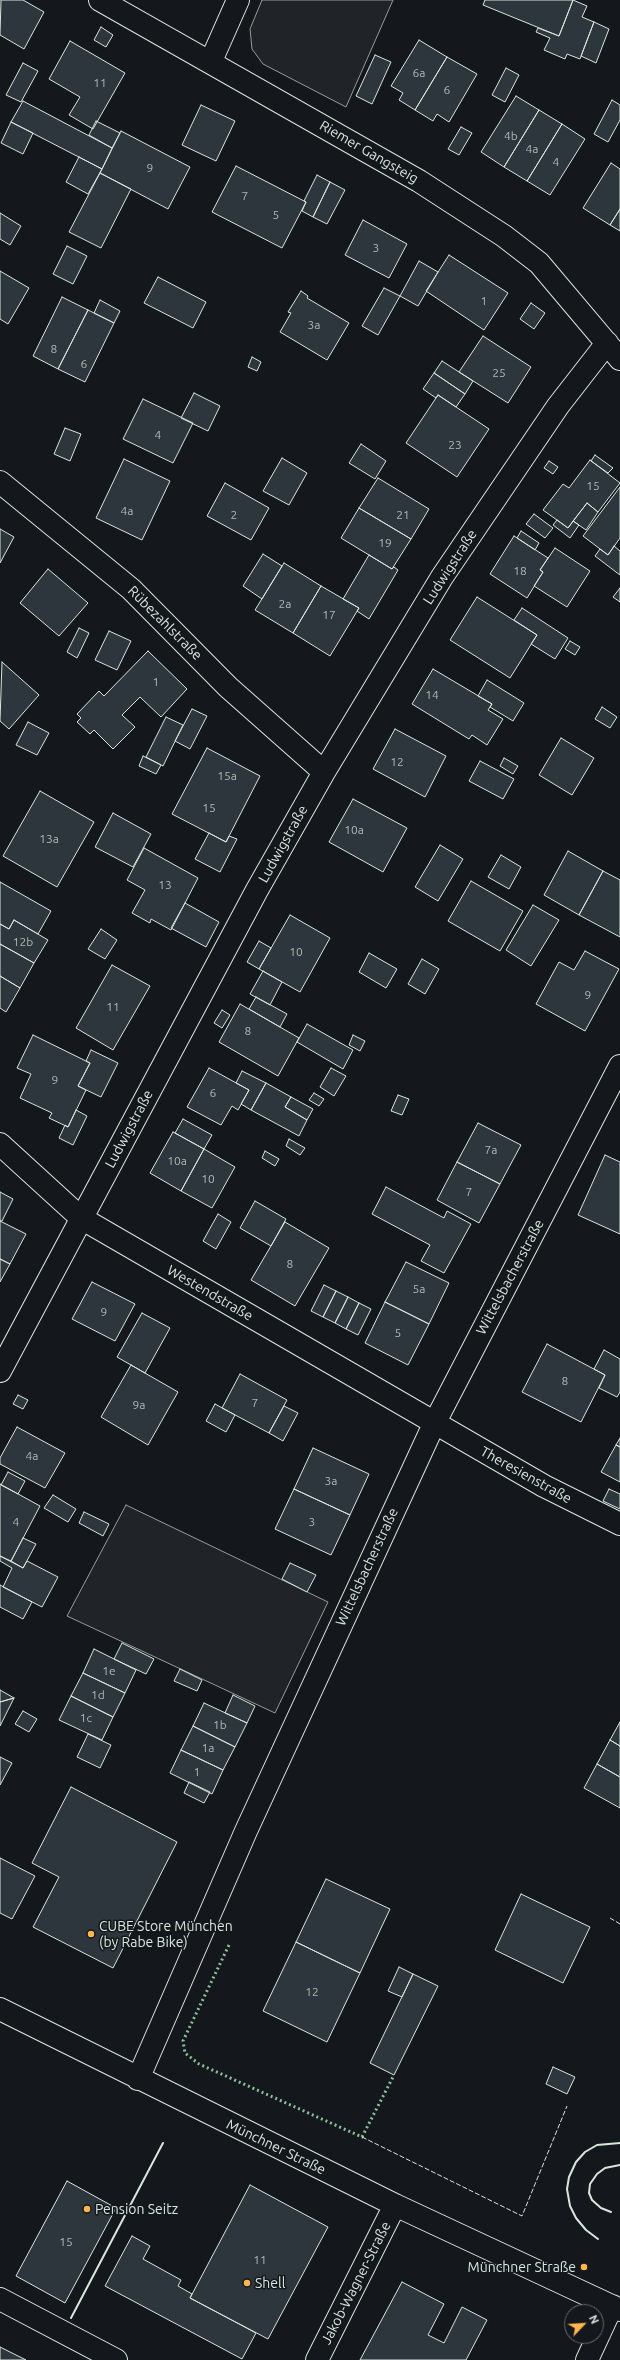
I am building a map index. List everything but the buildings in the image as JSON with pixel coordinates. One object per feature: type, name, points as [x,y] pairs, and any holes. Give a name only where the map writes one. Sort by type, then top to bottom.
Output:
[{"type":"street","name":"Riemer Gangsteig","points":[[100,0],[211,61],[419,181],[504,236],[539,263],[614,351]]},
{"type":"street","points":[[211,61],[238,0]]},
{"type":"street","name":"Ludwigstraße","points":[[0,1371],[81,1218],[324,772],[442,577],[558,406],[614,351]]},
{"type":"street","name":"Rübezahlstraße","points":[[0,482],[131,589],[228,687],[324,772]]},
{"type":"street","name":"Wittelsbacherstraße","points":[[138,2079],[246,1831],[434,1424],[620,1066]]},
{"type":"street","name":"Westendstraße","points":[[0,1144],[81,1218],[434,1424]]},
{"type":"street","name":"Theresienstraße","points":[[434,1424],[544,1486],[620,1524]]},
{"type":"street","name":"Münchner Straße","points":[[0,2009],[138,2079],[394,2205],[616,2308]]},
{"type":"street","name":"Jakob-Wagner-Straße","points":[[317,2360],[394,2205]]},
{"type":"street","points":[[0,2299],[116,2360]]},
{"type":"street","points":[[587,2360],[616,2308]]},
{"type":"shaded area","points":[[262,0],[393,0],[346,107],[263,64],[252,49],[250,29]]},
{"type":"shaded area","points":[[126,1505],[328,1602],[275,1713],[67,1616]]},
{"type":"hedge","points":[[229,1945],[183,2041],[185,2053],[199,2064],[362,2137],[394,2075]]},
{"type":"fence","points":[[610,1918],[620,1924]]},
{"type":"fence","points":[[362,2137],[522,2216],[567,2106]]},
{"type":"wall","points":[[71,2318],[163,2143]]},
{"type":"wall","points":[[598,2239],[586,2230],[576,2218],[570,2206],[567,2189],[569,2177],[576,2162],[585,2152],[597,2145],[620,2143]]},
{"type":"wall","points":[[611,2212],[601,2208],[592,2200],[589,2193],[590,2184],[597,2174],[605,2168],[620,2165]]},
{"type":"place","name":"CUBE Store München (by Rabe Bike)","points":[[91,1934]]},
{"type":"place","name":"Pension Seitz","points":[[87,2209]]},
{"type":"place","name":"Münchner Straße","points":[[584,2267]]},
{"type":"place","name":"Shell","points":[[247,2283]]}]
